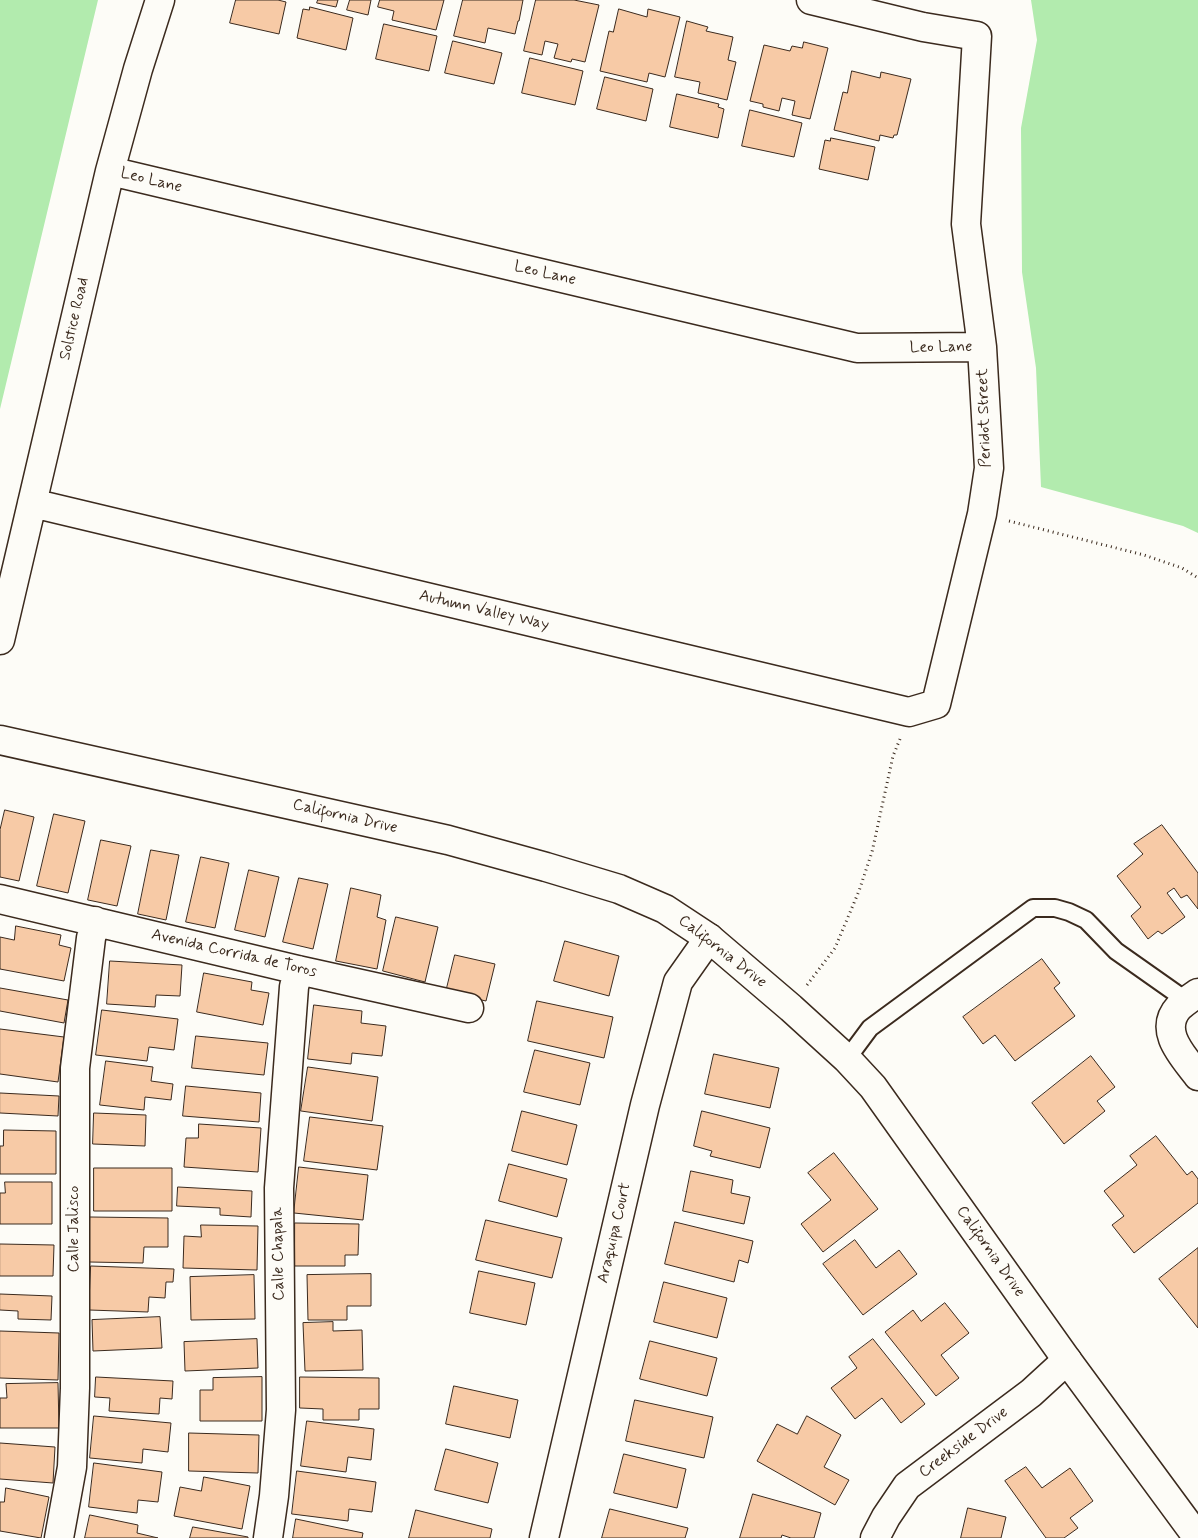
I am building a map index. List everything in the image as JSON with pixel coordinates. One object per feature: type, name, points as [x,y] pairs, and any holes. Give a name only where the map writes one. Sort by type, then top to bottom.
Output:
[{"type":"street","name":"Solstice Road","points":[[0,640],[110,171],[138,69],[160,0]]},
{"type":"street","name":"Peridot Street","points":[[811,0],[923,27],[977,36],[966,224],[982,347],[989,468],[982,514],[936,704],[910,712]]},
{"type":"street","name":"Leo Lane","points":[[110,171],[857,348],[982,347]]},
{"type":"street","name":"Autumn Valley Way","points":[[32,503],[910,712]]},
{"type":"street","name":"California Drive","points":[[0,740],[448,840],[546,867],[619,889],[665,909],[709,938],[791,1008],[847,1059],[873,1087],[1067,1360],[1198,1538]]},
{"type":"street","name":"Avenida Corrida de Toros","points":[[0,899],[298,970],[469,1008]]},
{"type":"street","name":"Calle Jalisco","points":[[59,1538],[72,1467],[75,1388],[75,1068],[92,938],[96,921]]},
{"type":"street","name":"Araquipa Court","points":[[544,1538],[645,1105],[675,992],[678,982],[709,938]]},
{"type":"street","name":"Calle Chapala","points":[[268,1538],[274,1496],[281,1410],[279,1188],[294,986],[298,970]]},
{"type":"street","points":[[1192,997],[1178,1008],[1170,1031],[1176,1047],[1198,1076]]},
{"type":"street","name":"Creekside Drive","points":[[875,1538],[886,1517],[907,1486],[1031,1394],[1067,1360]]},
{"type":"lane","points":[[847,1059],[870,1028],[1033,908],[1055,908],[1070,912],[1086,920],[1116,951],[1192,997]]},
{"type":"path","points":[[982,514],[1144,555],[1182,568],[1198,578]]},
{"type":"path","points":[[791,1008],[835,948],[859,891],[872,852],[893,756],[910,712]]},
{"type":"green space","points":[[0,0],[98,0],[0,409]]},
{"type":"green space","points":[[1031,0],[1198,0],[1198,533],[1183,526],[1041,487],[1036,368],[1022,272],[1021,128],[1037,40]]},
{"type":"building","points":[[236,0],[278,0],[286,2],[279,34],[230,23]]},
{"type":"building","points":[[318,0],[338,0],[336,7],[317,3]]},
{"type":"building","points":[[350,0],[371,0],[368,15],[347,10]]},
{"type":"building","points":[[380,0],[444,0],[436,30],[392,20],[394,11],[378,7]]},
{"type":"building","points":[[463,0],[523,0],[515,34],[488,28],[485,43],[454,36]]},
{"type":"building","points":[[536,0],[574,0],[599,5],[585,62],[572,59],[571,62],[554,58],[558,44],[545,41],[542,55],[524,51]]},
{"type":"building","points":[[310,7],[353,18],[346,50],[297,38],[303,9],[309,10]]},
{"type":"building","points":[[619,9],[647,17],[648,9],[680,17],[665,77],[649,73],[647,82],[600,71],[609,31],[613,32]]},
{"type":"building","points":[[687,21],[708,27],[706,31],[733,37],[728,60],[736,62],[727,100],[698,93],[700,82],[675,77]]},
{"type":"building","points":[[384,24],[437,36],[429,71],[376,59]]},
{"type":"building","points":[[453,41],[502,53],[494,84],[445,73]]},
{"type":"building","points":[[804,42],[828,48],[810,119],[792,115],[795,101],[782,98],[779,111],[750,101],[764,45],[790,51],[792,46],[802,48]]},
{"type":"building","points":[[530,58],[583,71],[575,105],[522,93]]},
{"type":"building","points":[[852,71],[880,78],[881,72],[911,79],[897,135],[894,135],[893,138],[880,135],[879,141],[834,130],[843,92],[847,93]]},
{"type":"building","points":[[605,77],[653,89],[646,121],[597,109]]},
{"type":"building","points":[[677,94],[719,104],[718,107],[724,109],[718,138],[670,127]]},
{"type":"building","points":[[750,110],[802,123],[794,157],[742,146]]},
{"type":"building","points":[[831,138],[875,147],[868,180],[819,169],[825,140],[830,141]]},
{"type":"building","points":[[5,810],[34,817],[19,881],[0,877],[0,830]]},
{"type":"building","points":[[54,814],[85,821],[68,893],[37,886]]},
{"type":"building","points":[[1162,825],[1198,873],[1198,909],[1187,895],[1181,898],[1174,888],[1167,893],[1185,917],[1162,934],[1158,931],[1148,939],[1131,916],[1141,907],[1117,876],[1143,854],[1134,844]]},
{"type":"building","points":[[101,840],[131,846],[117,906],[88,900]]},
{"type":"building","points":[[151,850],[179,855],[166,920],[138,914]]},
{"type":"building","points":[[201,857],[229,863],[215,928],[186,922]]},
{"type":"building","points":[[249,870],[279,877],[265,937],[235,930]]},
{"type":"building","points":[[299,878],[328,884],[313,949],[283,942]]},
{"type":"building","points":[[351,888],[381,895],[377,917],[386,920],[377,969],[336,961]]},
{"type":"building","points":[[396,917],[438,927],[425,982],[383,971]]},
{"type":"building","points":[[16,926],[61,935],[59,945],[71,948],[64,981],[0,969],[0,937],[14,940]]},
{"type":"building","points":[[565,941],[619,956],[609,996],[554,981]]},
{"type":"building","points":[[455,955],[495,964],[486,1001],[446,992]]},
{"type":"building","points":[[1042,959],[1060,983],[1054,988],[1075,1016],[1015,1061],[995,1035],[983,1044],[963,1017]]},
{"type":"building","points":[[110,961],[182,965],[180,996],[156,995],[155,1007],[107,1004]]},
{"type":"building","points":[[204,973],[252,982],[251,990],[269,993],[263,1025],[197,1012]]},
{"type":"building","points":[[0,988],[68,1000],[64,1023],[0,1011]]},
{"type":"building","points":[[537,1001],[613,1017],[604,1058],[528,1041]]},
{"type":"building","points":[[314,1005],[362,1011],[361,1023],[386,1026],[382,1056],[352,1053],[351,1064],[308,1059]]},
{"type":"building","points":[[102,1010],[178,1019],[174,1050],[149,1047],[147,1061],[96,1055]]},
{"type":"building","points":[[0,1029],[64,1037],[58,1082],[0,1074]]},
{"type":"building","points":[[196,1036],[268,1043],[264,1075],[192,1068]]},
{"type":"building","points":[[535,1050],[590,1063],[580,1105],[524,1092]]},
{"type":"building","points":[[714,1054],[779,1068],[770,1108],[705,1094]]},
{"type":"building","points":[[1091,1056],[1115,1087],[1097,1101],[1105,1111],[1064,1144],[1032,1103]]},
{"type":"building","points":[[106,1061],[153,1067],[151,1081],[173,1084],[171,1100],[145,1097],[144,1110],[100,1105]]},
{"type":"building","points":[[308,1067],[378,1077],[372,1121],[301,1111]]},
{"type":"building","points":[[186,1086],[261,1093],[259,1122],[183,1116]]},
{"type":"building","points":[[0,1093],[59,1096],[58,1116],[0,1113]]},
{"type":"building","points":[[522,1111],[577,1125],[567,1165],[512,1151]]},
{"type":"building","points":[[702,1111],[770,1128],[760,1168],[710,1156],[712,1151],[694,1146]]},
{"type":"building","points":[[94,1113],[146,1115],[145,1146],[93,1144]]},
{"type":"building","points":[[310,1117],[383,1126],[377,1170],[304,1161]]},
{"type":"building","points":[[199,1124],[261,1128],[258,1172],[184,1167],[186,1138],[198,1138]]},
{"type":"building","points":[[4,1130],[56,1131],[56,1174],[0,1174],[0,1146],[3,1146]]},
{"type":"building","points":[[1156,1136],[1187,1175],[1192,1171],[1198,1179],[1198,1203],[1134,1253],[1112,1225],[1124,1216],[1104,1191],[1137,1165],[1130,1156]]},
{"type":"building","points":[[834,1153],[878,1209],[823,1252],[801,1224],[831,1200],[808,1173]]},
{"type":"building","points":[[509,1164],[567,1179],[557,1217],[499,1201]]},
{"type":"building","points":[[299,1167],[368,1175],[363,1220],[294,1213]]},
{"type":"building","points":[[94,1168],[172,1168],[172,1211],[94,1211]]},
{"type":"building","points":[[691,1171],[733,1180],[731,1193],[750,1197],[744,1224],[683,1211]]},
{"type":"building","points":[[5,1182],[52,1182],[52,1224],[0,1224],[0,1193],[5,1193]]},
{"type":"building","points":[[178,1187],[252,1191],[251,1217],[220,1215],[220,1208],[177,1206]]},
{"type":"building","points":[[90,1217],[168,1218],[168,1247],[144,1247],[143,1263],[89,1262]]},
{"type":"building","points":[[486,1220],[562,1238],[552,1278],[476,1260]]},
{"type":"building","points":[[675,1222],[753,1241],[748,1263],[739,1260],[734,1282],[665,1264]]},
{"type":"building","points":[[295,1223],[359,1224],[358,1255],[345,1255],[345,1266],[295,1266]]},
{"type":"building","points":[[201,1225],[258,1226],[257,1270],[183,1268],[184,1236],[201,1237]]},
{"type":"building","points":[[855,1240],[876,1268],[899,1250],[917,1274],[863,1315],[823,1264]]},
{"type":"building","points":[[0,1244],[54,1245],[53,1276],[0,1276]]},
{"type":"building","points":[[1198,1248],[1198,1328],[1159,1279]]},
{"type":"building","points":[[91,1266],[174,1269],[173,1282],[166,1282],[165,1298],[149,1297],[148,1312],[89,1310]]},
{"type":"building","points":[[479,1271],[535,1283],[526,1325],[470,1313]]},
{"type":"building","points":[[371,1274],[371,1306],[347,1306],[347,1320],[308,1320],[307,1275]]},
{"type":"building","points":[[254,1275],[255,1319],[191,1320],[190,1277]]},
{"type":"building","points":[[664,1282],[727,1298],[717,1338],[654,1322]]},
{"type":"building","points":[[0,1294],[52,1296],[51,1320],[18,1319],[18,1311],[0,1310]]},
{"type":"building","points":[[945,1303],[969,1333],[941,1355],[959,1378],[936,1396],[885,1332],[913,1310],[921,1321]]},
{"type":"building","points":[[160,1317],[162,1348],[93,1351],[92,1320]]},
{"type":"building","points":[[333,1322],[333,1331],[362,1330],[363,1370],[305,1371],[303,1323]]},
{"type":"building","points":[[0,1331],[59,1333],[58,1380],[0,1378]]},
{"type":"building","points":[[257,1339],[258,1368],[185,1371],[184,1342]]},
{"type":"building","points":[[873,1339],[925,1404],[901,1423],[882,1398],[855,1419],[831,1388],[857,1368],[849,1357]]},
{"type":"building","points":[[650,1341],[717,1358],[707,1396],[640,1379]]},
{"type":"building","points":[[96,1377],[173,1381],[172,1399],[160,1398],[159,1414],[109,1411],[110,1398],[95,1397]]},
{"type":"building","points":[[262,1377],[262,1421],[200,1421],[200,1390],[213,1390],[213,1378]]},
{"type":"building","points":[[300,1377],[379,1378],[379,1409],[359,1409],[359,1420],[323,1420],[323,1409],[300,1408]]},
{"type":"building","points":[[58,1383],[59,1428],[0,1428],[0,1398],[7,1398],[6,1384]]},
{"type":"building","points":[[454,1386],[518,1400],[510,1438],[446,1424]]},
{"type":"building","points":[[635,1400],[713,1417],[704,1458],[626,1441]]},
{"type":"building","points":[[94,1416],[171,1423],[168,1452],[143,1449],[142,1463],[90,1458]]},
{"type":"building","points":[[807,1416],[841,1435],[824,1467],[849,1480],[835,1505],[757,1461],[777,1424],[797,1434]]},
{"type":"building","points":[[307,1421],[374,1429],[371,1460],[348,1457],[346,1472],[301,1466]]},
{"type":"building","points":[[189,1433],[259,1435],[258,1473],[189,1471]]},
{"type":"building","points":[[0,1443],[55,1447],[53,1483],[0,1479]]},
{"type":"building","points":[[446,1449],[498,1463],[488,1503],[435,1490]]},
{"type":"building","points":[[624,1454],[686,1469],[677,1508],[614,1493]]},
{"type":"building","points":[[94,1463],[162,1472],[158,1502],[138,1500],[137,1513],[89,1507]]},
{"type":"building","points":[[1026,1467],[1042,1488],[1070,1468],[1093,1501],[1070,1518],[1078,1528],[1064,1538],[1046,1538],[1005,1481]]},
{"type":"building","points":[[297,1471],[376,1482],[372,1512],[349,1509],[348,1521],[292,1514]]},
{"type":"building","points":[[204,1477],[250,1486],[242,1529],[174,1516],[180,1487],[201,1491]]},
{"type":"building","points":[[6,1488],[49,1497],[41,1538],[0,1531],[0,1502],[4,1502]]},
{"type":"building","points":[[753,1494],[821,1513],[814,1538],[791,1538],[782,1535],[781,1538],[740,1538]]},
{"type":"building","points":[[968,1508],[1006,1517],[1001,1538],[961,1538]]},
{"type":"building","points":[[610,1509],[688,1528],[685,1538],[602,1538]]},
{"type":"building","points":[[416,1510],[492,1529],[490,1538],[409,1538]]},
{"type":"building","points":[[90,1515],[138,1525],[137,1533],[158,1538],[85,1538]]},
{"type":"building","points":[[296,1519],[363,1533],[362,1538],[293,1538]]},
{"type":"building","points":[[193,1527],[248,1537],[248,1538],[190,1538]]}]
